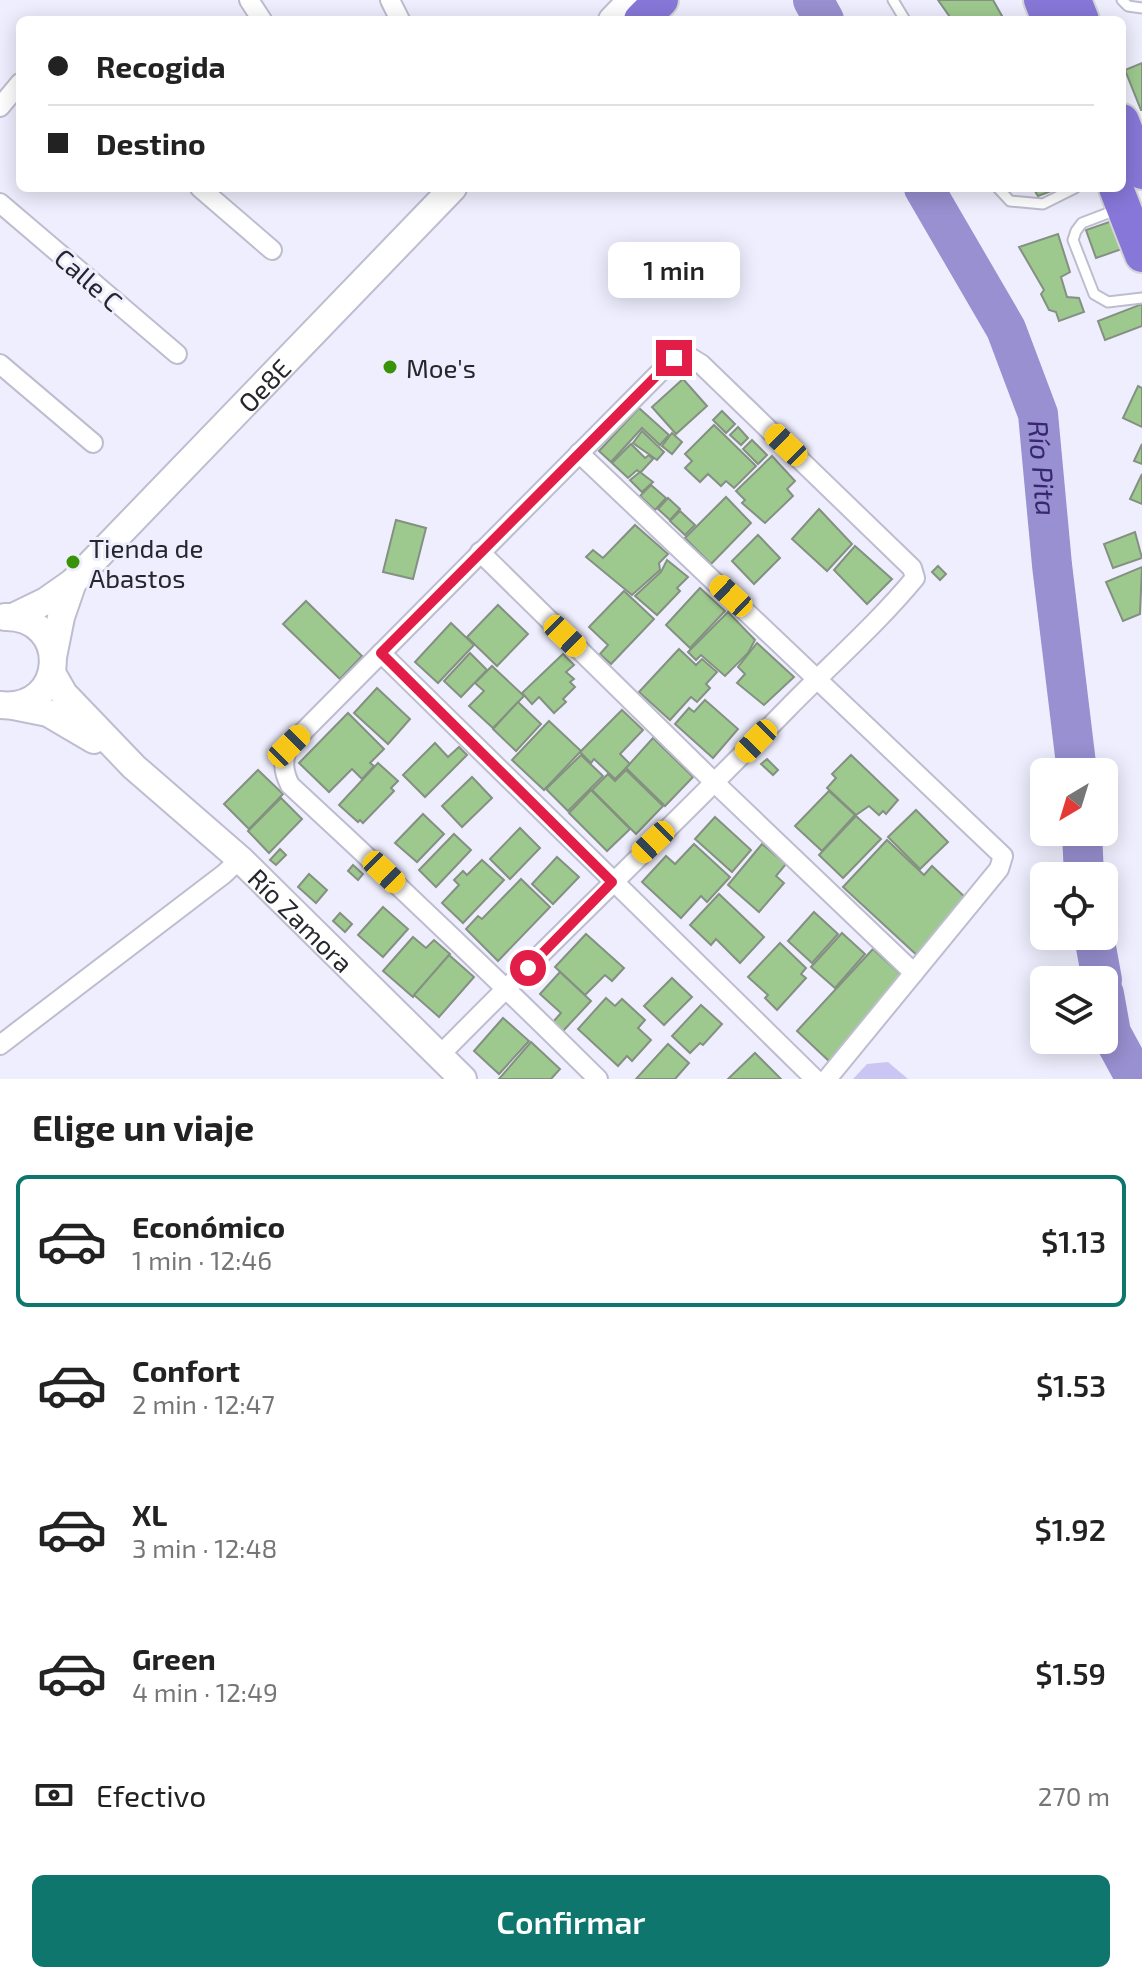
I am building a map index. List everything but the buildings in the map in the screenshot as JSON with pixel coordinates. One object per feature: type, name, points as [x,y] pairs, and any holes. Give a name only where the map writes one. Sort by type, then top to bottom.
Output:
[{"type":"highway","points":[[645,16],[661,0]]},
{"type":"highway","points":[[1126,131],[1142,172]]},
{"type":"highway","points":[[1119,198],[1142,255]]},
{"type":"street","points":[[616,16],[631,0]]},
{"type":"street","points":[[0,107],[16,88]]},
{"type":"street","points":[[205,192],[272,250]]},
{"type":"street","name":"Oe8E","points":[[6,618],[46,601],[73,582],[449,192]]},
{"type":"street","name":"Calle C","points":[[0,203],[177,354]]},
{"type":"street","points":[[440,1055],[507,989],[612,882],[715,783],[915,578],[912,568],[701,364],[688,356],[674,358],[289,746],[284,755],[285,776],[290,785],[507,989],[598,1079]]},
{"type":"street","points":[[0,364],[93,443]]},
{"type":"street","points":[[579,453],[1003,856],[999,869],[827,1079]]},
{"type":"street","points":[[480,552],[914,973]]},
{"type":"street","name":"Oe8E","points":[[53,665],[61,617],[73,582]]},
{"type":"street","name":"Río Zamora","points":[[6,618],[23,619],[40,630],[51,647],[53,665],[64,694],[134,767],[240,859],[463,1079]]},
{"type":"street","points":[[381,653],[815,1079]]},
{"type":"street","points":[[6,705],[38,696],[53,665]]},
{"type":"street","name":"Río Zamora","points":[[6,705],[48,713],[134,767]]},
{"type":"street","points":[[0,1045],[240,859]]},
{"type":"lane","points":[[1122,0],[1128,6],[1142,8]]},
{"type":"lane","points":[[1002,192],[1010,201],[1035,204],[1043,204],[1067,192]]},
{"type":"lane","points":[[1119,198],[1082,223],[1073,240],[1094,294],[1108,302],[1142,298]]},
{"type":"shaded area","points":[[888,1062],[908,1079],[853,1079],[867,1064]]},
{"type":"waterway","name":"Río Pita","points":[[813,0],[822,16]]},
{"type":"waterway","name":"Río Pita","points":[[926,192],[1006,329],[1038,414],[1075,758]]},
{"type":"waterway","name":"Río Pita","points":[[1083,846],[1083,862]]},
{"type":"waterway","name":"Río Pita","points":[[1097,950],[1099,966]]},
{"type":"waterway","name":"Río Pita","points":[[1118,1046],[1136,1079]]},
{"type":"place","name":"Moe's","points":[[390,367]]},
{"type":"place","name":"Tienda de Abastos","points":[[73,562]]},
{"type":"route","points":[[528,968],[612,882],[381,653],[674,358]]}]
